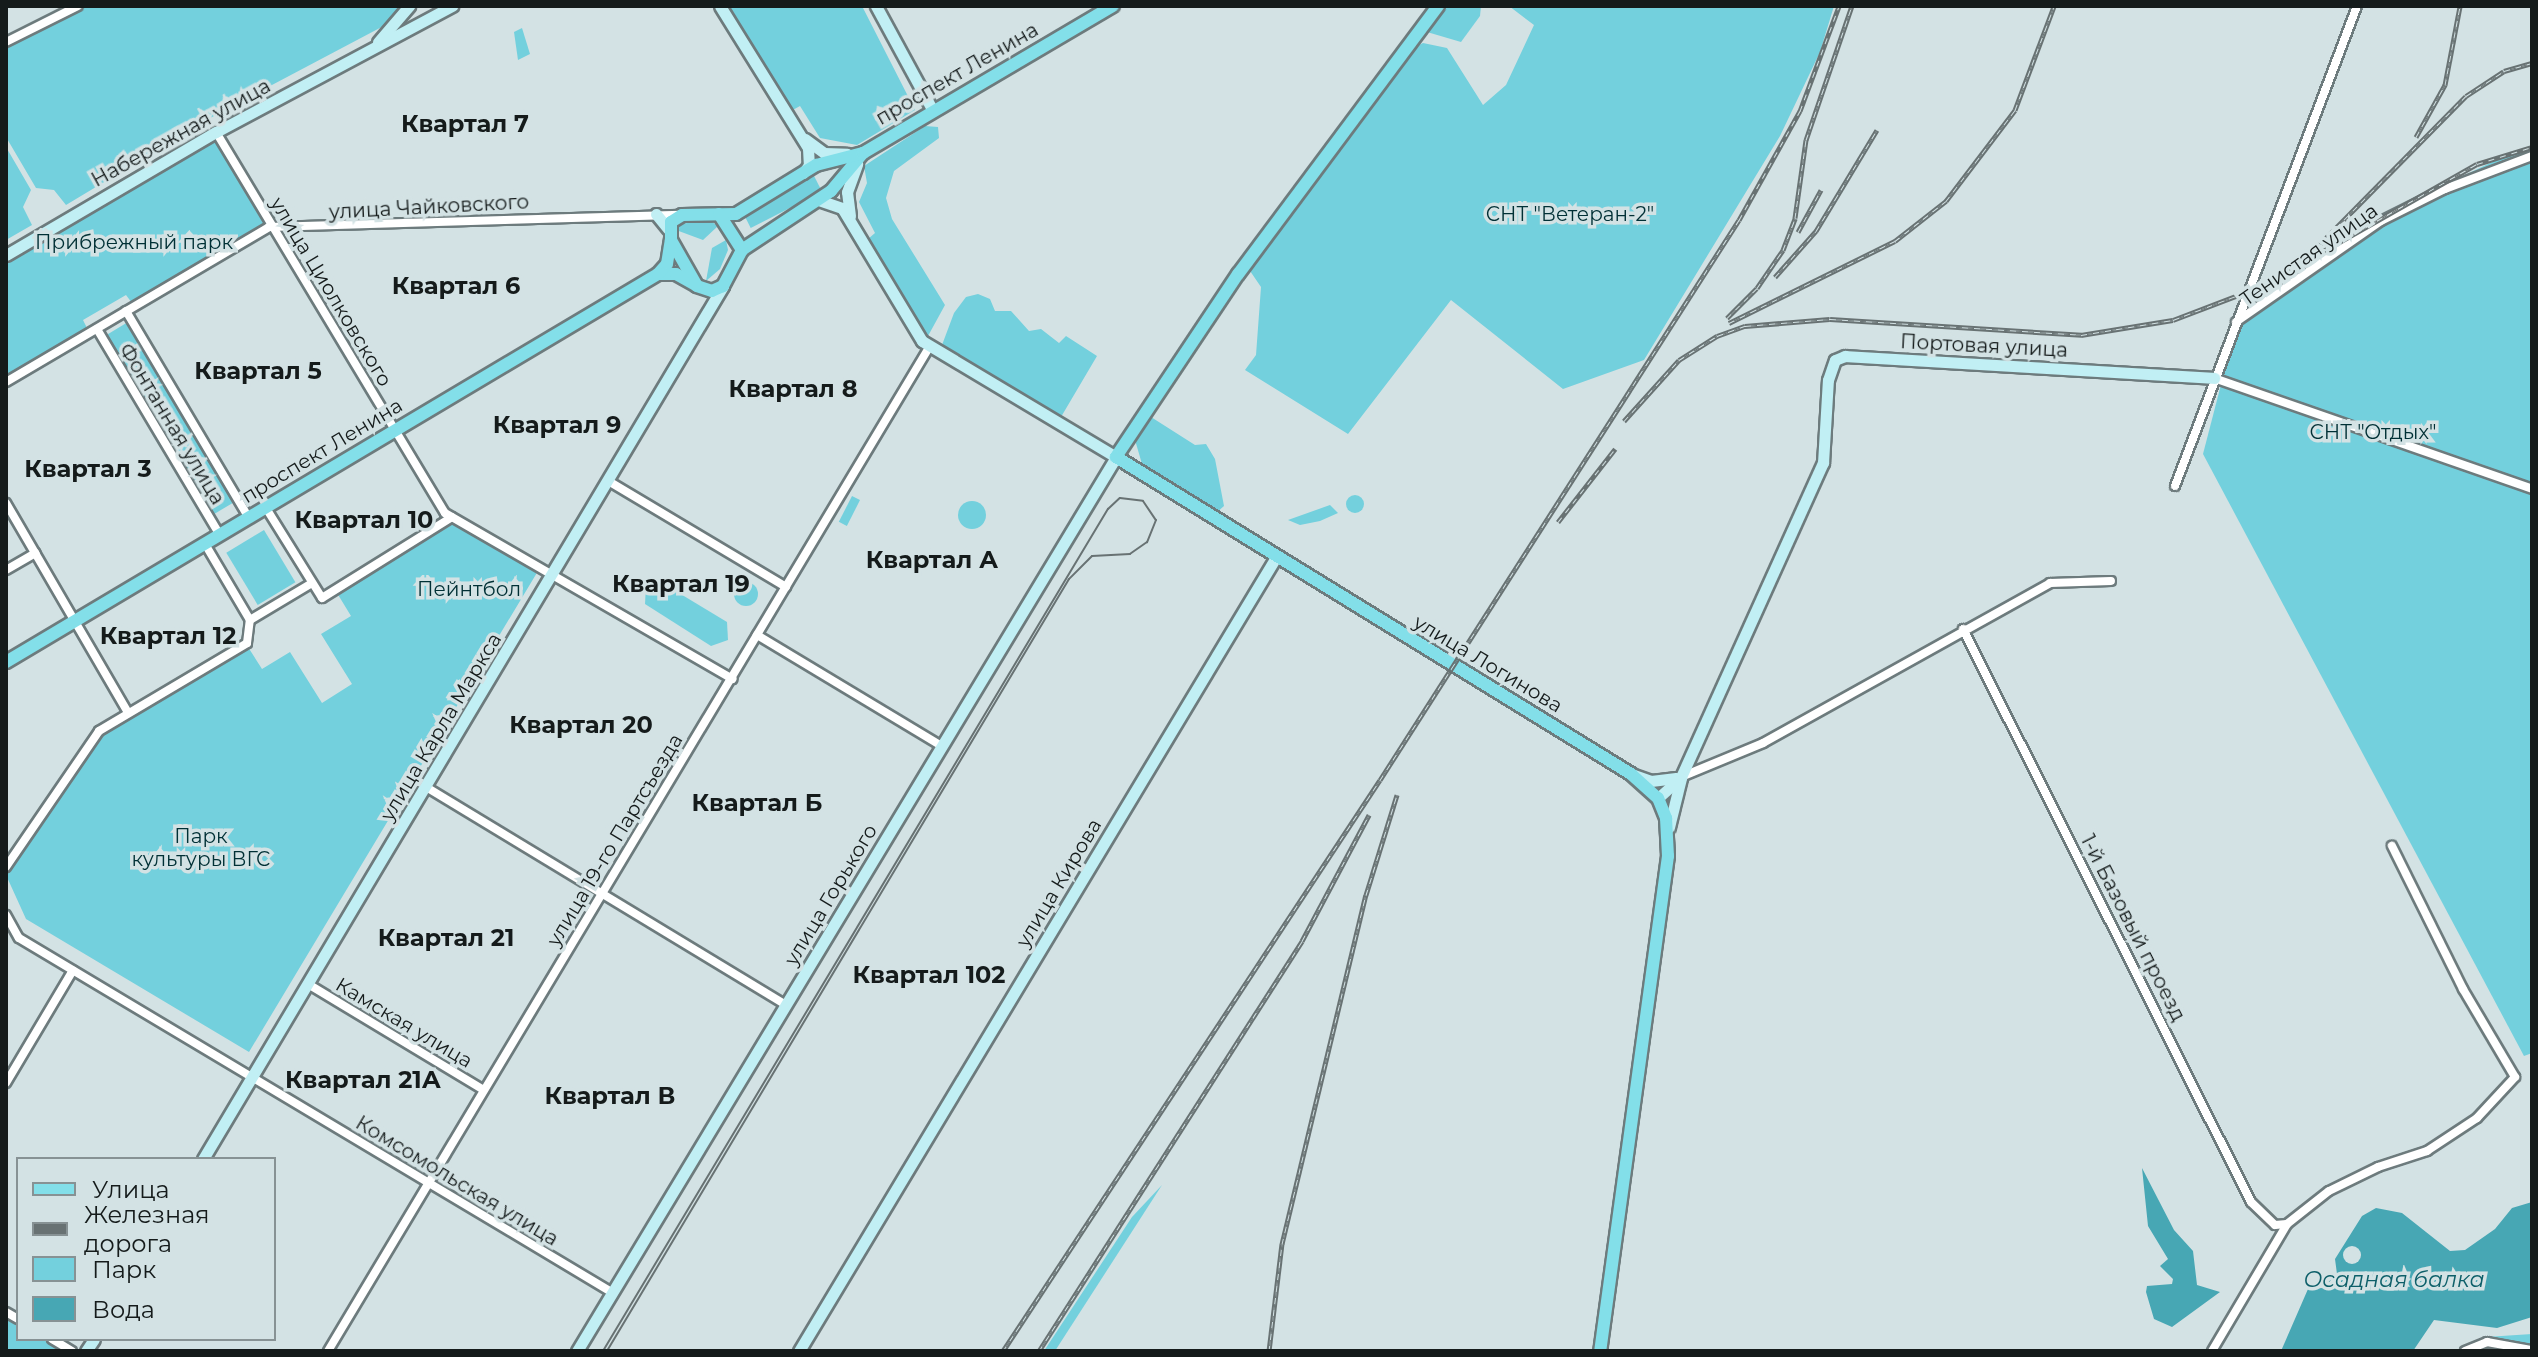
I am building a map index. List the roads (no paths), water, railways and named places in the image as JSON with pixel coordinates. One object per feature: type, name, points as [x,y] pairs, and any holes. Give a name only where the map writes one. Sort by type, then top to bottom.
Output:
[{"type":"main road","name":"проспект Ленина","points":[[719,214],[736,214],[803,173],[863,153],[1113,6]]},
{"type":"main road","points":[[1116,457],[1238,274],[1438,6]]},
{"type":"main road","name":"проспект Ленина","points":[[742,250],[819,200],[863,153]]},
{"type":"main road","points":[[719,214],[742,250],[723,286],[697,285],[676,274],[658,274],[667,264],[670,234],[682,215],[719,214]]},
{"type":"main road","points":[[670,234],[697,285]]},
{"type":"main road","name":"проспект Ленина","points":[[6,662],[658,274]]},
{"type":"main road","name":"улица Логинова","points":[[1116,457],[1631,774],[1658,798]]},
{"type":"main road","points":[[1600,1351],[1668,835],[1658,798]]},
{"type":"street","points":[[6,42],[78,6]]},
{"type":"street","points":[[412,6],[419,17],[429,18]]},
{"type":"street","name":"Набережная улица","points":[[375,45],[412,6]]},
{"type":"street","name":"Набережная улица","points":[[6,255],[216,132],[452,6]]},
{"type":"street","points":[[720,6],[808,148],[809,165],[803,173]]},
{"type":"street","points":[[876,6],[933,111]]},
{"type":"street","points":[[2175,486],[2357,6]]},
{"type":"street","points":[[792,123],[819,151],[863,153],[846,197],[858,235]]},
{"type":"street","name":"улица Циолковского","points":[[216,132],[423,483],[452,517],[732,679]]},
{"type":"street","name":"Тенистая улица","points":[[2236,322],[2381,221],[2472,177],[2532,156]]},
{"type":"street","points":[[819,200],[842,208],[858,235]]},
{"type":"street","points":[[656,214],[670,234]]},
{"type":"street","name":"улица Чайковского","points":[[6,382],[262,228],[682,215]]},
{"type":"street","name":"улица Логинова","points":[[858,235],[909,323],[930,346],[1116,457]]},
{"type":"street","points":[[697,285],[708,313]]},
{"type":"street","name":"улица Карла Маркса","points":[[204,1157],[610,482],[723,286]]},
{"type":"street","name":"Фонтанная улица","points":[[126,311],[249,518]]},
{"type":"street","name":"Фонтанная улица","points":[[97,329],[220,535]]},
{"type":"street","name":"улица 19-го Партсъезда","points":[[328,1351],[930,346]]},
{"type":"street","name":"Портовая улица","points":[[1658,798],[1681,777],[1823,463],[1828,380],[1835,360],[1845,356],[2214,378]]},
{"type":"street","points":[[2214,378],[2532,489]]},
{"type":"street","name":"улица Горького","points":[[577,1351],[1116,457]]},
{"type":"street","points":[[610,482],[786,587]]},
{"type":"street","points":[[6,503],[128,713]]},
{"type":"street","points":[[266,508],[322,598],[452,517]]},
{"type":"street","points":[[6,867],[99,731],[247,643],[250,620],[205,544]]},
{"type":"street","points":[[6,570],[35,553]]},
{"type":"street","name":"улица Кирова","points":[[799,1351],[1276,557]]},
{"type":"street","points":[[1631,774],[1651,781],[1681,777],[1763,743],[2050,583],[2111,581]]},
{"type":"street","points":[[250,620],[312,583]]},
{"type":"street","name":"1-й Базовый проезд","points":[[1963,629],[2251,1202],[2275,1225],[2287,1224]]},
{"type":"street","points":[[757,635],[942,746]]},
{"type":"street","points":[[1668,835],[1681,777]]},
{"type":"street","points":[[426,787],[786,1005]]},
{"type":"street","points":[[2212,1351],[2287,1224],[2329,1191],[2378,1167],[2427,1151],[2477,1118],[2515,1077],[2463,989],[2392,846]]},
{"type":"street","name":"Комсомольская улица","points":[[6,915],[19,938],[613,1293]]},
{"type":"street","points":[[6,1083],[73,970]]},
{"type":"street","name":"Камская улица","points":[[308,984],[484,1090]]},
{"type":"street","points":[[2465,1351],[2487,1342],[2532,1350]]},
{"type":"water","points":[[2142,1168],[2174,1230],[2193,1251],[2197,1285],[2220,1292],[2172,1327],[2154,1319],[2146,1292],[2147,1286],[2172,1284],[2173,1279],[2160,1266],[2168,1259],[2148,1226]]},
{"type":"water","name":"Осадная балка","points":[[2532,1202],[2532,1317],[2497,1328],[2434,1320],[2413,1351],[2281,1351],[2308,1289],[2322,1288],[2337,1274],[2335,1259],[2362,1216],[2376,1208],[2402,1213],[2450,1251],[2465,1250],[2495,1229],[2512,1208]]},
{"type":"tram line","points":[[603,1351],[1108,509],[1120,498],[1143,501],[1156,520],[1147,542],[1130,554],[1092,556],[1069,579],[607,1351]]},
{"type":"railway","points":[[1003,1351],[1380,780],[1739,220],[1800,111],[1839,6]]},
{"type":"railway","points":[[1727,318],[1757,288],[1783,250],[1795,218],[1806,140],[1852,6]]},
{"type":"railway","points":[[1729,323],[1895,241],[1946,201],[2015,110],[2054,6]]},
{"type":"railway","points":[[2416,137],[2445,85],[2460,6]]},
{"type":"railway","points":[[2319,245],[2466,96],[2504,71],[2532,63]]},
{"type":"railway","points":[[1775,277],[1816,231],[1877,130]]},
{"type":"railway","points":[[1624,421],[1679,360],[1717,336],[1745,326],[1830,319],[2081,335],[2173,320],[2262,286],[2477,164],[2532,147]]},
{"type":"railway","points":[[1798,232],[1821,190]]},
{"type":"railway","points":[[1558,522],[1615,449]]},
{"type":"railway","points":[[1269,1351],[1282,1244],[1366,895],[1397,795]]},
{"type":"railway","points":[[1039,1351],[1302,941],[1369,815]]},
{"type":"district","name":"Квартал 7","points":[[465,124]]},
{"type":"district","name":"Квартал 6","points":[[456,286]]},
{"type":"district","name":"Квартал 5","points":[[258,371]]},
{"type":"district","name":"Квартал 8","points":[[793,389]]},
{"type":"district","name":"Квартал 9","points":[[557,425]]},
{"type":"district","name":"Квартал 3","points":[[88,469]]},
{"type":"district","name":"Квартал 10","points":[[364,520]]},
{"type":"district","name":"Квартал А","points":[[932,560]]},
{"type":"district","name":"Квартал 19","points":[[681,584]]},
{"type":"district","name":"Квартал 12","points":[[168,636]]},
{"type":"district","name":"Квартал 20","points":[[581,725]]},
{"type":"district","name":"Квартал Б","points":[[757,803]]},
{"type":"district","name":"Квартал 21","points":[[446,938]]},
{"type":"district","name":"Квартал 102","points":[[929,975]]},
{"type":"district","name":"Квартал 21А","points":[[363,1080]]},
{"type":"district","name":"Квартал В","points":[[610,1096]]},
{"type":"park label","name":"СНТ \"Ветеран-2\"","points":[[1570,214]]},
{"type":"park label","name":"Прибрежный парк","points":[[134,242]]},
{"type":"park label","name":"СНТ \"Отдых\"","points":[[2373,432]]},
{"type":"park label","name":"Пейнтбол","points":[[469,589]]},
{"type":"park label","name":"Парк культуры ВГС","points":[[201,848]]}]
